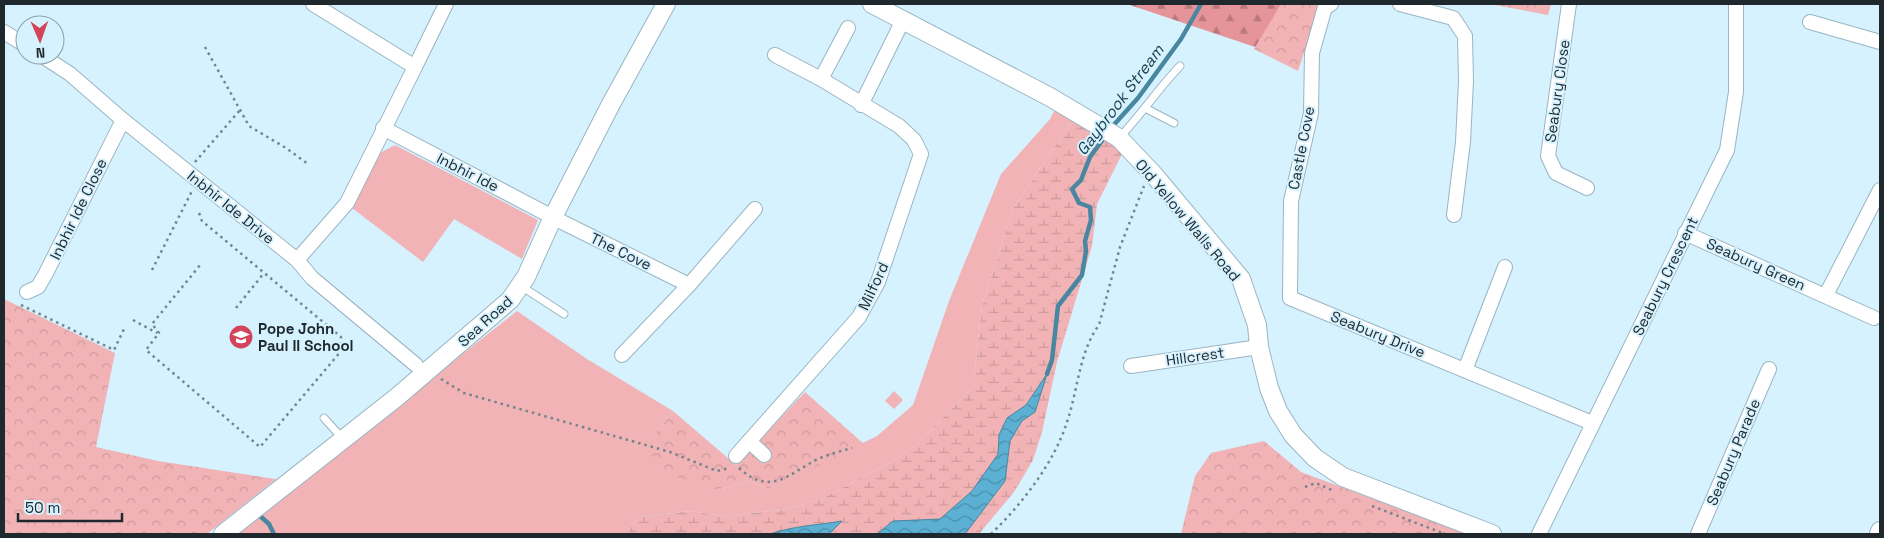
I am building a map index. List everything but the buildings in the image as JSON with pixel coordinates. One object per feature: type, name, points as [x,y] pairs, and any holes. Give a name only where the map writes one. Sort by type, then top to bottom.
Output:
[{"type":"street","points":[[313,4],[415,67]]},
{"type":"street","points":[[296,260],[346,203],[446,4]]},
{"type":"street","name":"Sea Road","points":[[223,534],[343,440],[424,366],[503,307],[520,286],[553,217],[666,4]]},
{"type":"street","points":[[862,105],[903,20],[872,4]]},
{"type":"street","name":"Castle Cove","points":[[1290,298],[1291,201],[1311,113],[1312,53],[1325,7],[1331,4]]},
{"type":"street","points":[[1400,4],[1453,18],[1465,36],[1466,81],[1463,142],[1454,215]]},
{"type":"street","name":"Seabury Close","points":[[1570,4],[1548,156],[1556,173],[1587,188]]},
{"type":"street","name":"Seabury Crescent","points":[[1539,534],[1685,233],[1728,150],[1736,92],[1736,4]]},
{"type":"street","name":"Old Yellow Walls Road","points":[[903,20],[1050,97],[1118,138],[1154,175],[1240,280],[1257,325],[1258,347],[1278,412],[1293,435],[1315,458],[1344,477],[1492,534]]},
{"type":"street","points":[[1810,22],[1880,42]]},
{"type":"street","points":[[821,79],[848,28]]},
{"type":"street","points":[[4,32],[15,39]]},
{"type":"street","name":"Milford","points":[[735,460],[749,441],[859,317],[878,282],[920,154],[914,140],[899,126],[821,79],[774,55]]},
{"type":"street","name":"Inbhir Ide Drive","points":[[56,65],[70,74],[123,120],[296,260],[312,278],[424,366]]},
{"type":"street","name":"Inbhir Ide Close","points":[[27,292],[38,287],[45,275],[123,120]]},
{"type":"street","name":"Inbhir Ide","points":[[383,128],[553,217]]},
{"type":"street","points":[[1826,295],[1880,190]]},
{"type":"street","points":[[622,355],[689,285],[756,209]]},
{"type":"street","name":"The Cove","points":[[553,217],[689,285]]},
{"type":"street","name":"Seabury Green","points":[[1685,233],[1874,318]]},
{"type":"street","points":[[1465,370],[1505,267]]},
{"type":"street","name":"Seabury Drive","points":[[1290,298],[1592,422]]},
{"type":"street","name":"Hillcrest","points":[[1132,366],[1258,347]]},
{"type":"street","name":"Seabury Parade","points":[[1698,534],[1769,369]]},
{"type":"street","points":[[749,441],[764,455]]},
{"type":"lane","points":[[1118,138],[1145,108],[1160,86],[1180,66]]},
{"type":"lane","points":[[1145,108],[1174,123]]},
{"type":"lane","points":[[520,286],[564,314]]},
{"type":"lane","points":[[324,418],[343,440]]},
{"type":"path","points":[[205,47],[250,126],[308,164]]},
{"type":"path","points":[[186,171],[240,110]]},
{"type":"path","points":[[991,534],[1011,515],[1043,469],[1059,441],[1067,422],[1090,338],[1099,325],[1129,220],[1147,182],[1154,175]]},
{"type":"path","points":[[152,270],[189,194],[198,181]]},
{"type":"path","points":[[159,333],[146,350],[260,447],[342,350],[343,342],[341,337],[202,221],[199,213]]},
{"type":"path","points":[[159,333],[152,324],[201,264]]},
{"type":"path","points":[[236,308],[264,273]]},
{"type":"path","points":[[27,292],[19,305],[114,350],[125,327]]},
{"type":"path","points":[[133,320],[159,333]]},
{"type":"path","points":[[424,366],[464,393],[670,452],[717,471],[725,470],[735,460],[747,476],[764,483],[778,482],[818,459],[852,448]]},
{"type":"green space","points":[[1127,4],[1302,4],[1267,51]]},
{"type":"green space","points":[[1281,4],[1320,4],[1298,71],[1254,49]]},
{"type":"green space","points":[[1490,4],[1551,4],[1548,15]]},
{"type":"green space","points":[[1059,102],[1075,116],[1014,207],[982,305],[973,387],[915,446],[889,463],[819,500],[783,510],[721,516],[691,511],[637,517],[627,534],[235,534],[517,311],[587,359],[673,411],[649,441],[717,490],[749,481],[768,489],[877,436],[913,405],[949,301],[1001,174],[1050,119]]},
{"type":"green space","points":[[1075,116],[1126,146],[1097,204],[1092,246],[1057,362],[1042,432],[1033,460],[1014,492],[979,534],[627,534],[637,517],[691,511],[721,516],[783,510],[819,500],[889,463],[915,446],[973,387],[982,305],[1014,207]]},
{"type":"green space","points":[[395,145],[538,220],[522,259],[454,219],[423,262],[352,208],[380,153]]},
{"type":"green space","points":[[4,299],[115,353],[96,447],[158,461],[276,479],[207,534],[4,534]]},
{"type":"green space","points":[[894,391],[903,400],[894,409],[885,401]]},
{"type":"green space","points":[[805,392],[864,444],[768,489],[749,481],[717,490],[656,470],[649,441],[673,411],[736,465]]},
{"type":"green space","points":[[1264,441],[1301,472],[1468,534],[1181,534],[1195,476],[1211,453]]},
{"type":"water","points":[[1047,374],[1035,412],[1022,421],[1010,441],[1005,481],[965,534],[877,534],[893,521],[940,519],[972,491],[998,454],[999,435],[1007,418],[1026,405]]},
{"type":"water","points":[[842,521],[829,534],[770,534],[797,527]]},
{"type":"waterway","name":"Gaybrook Stream","points":[[1111,128],[1138,98],[1181,39],[1201,4]]},
{"type":"waterway","name":"Gaybrook Stream","points":[[1047,374],[1052,360],[1058,306],[1082,275],[1086,251],[1085,241],[1091,220],[1090,207],[1079,203],[1072,189],[1081,180],[1090,157],[1107,134]]},
{"type":"waterway","points":[[259,515],[269,524],[274,534]]},
{"type":"place","name":"Pope John Paul II School","points":[[241,337]]}]
